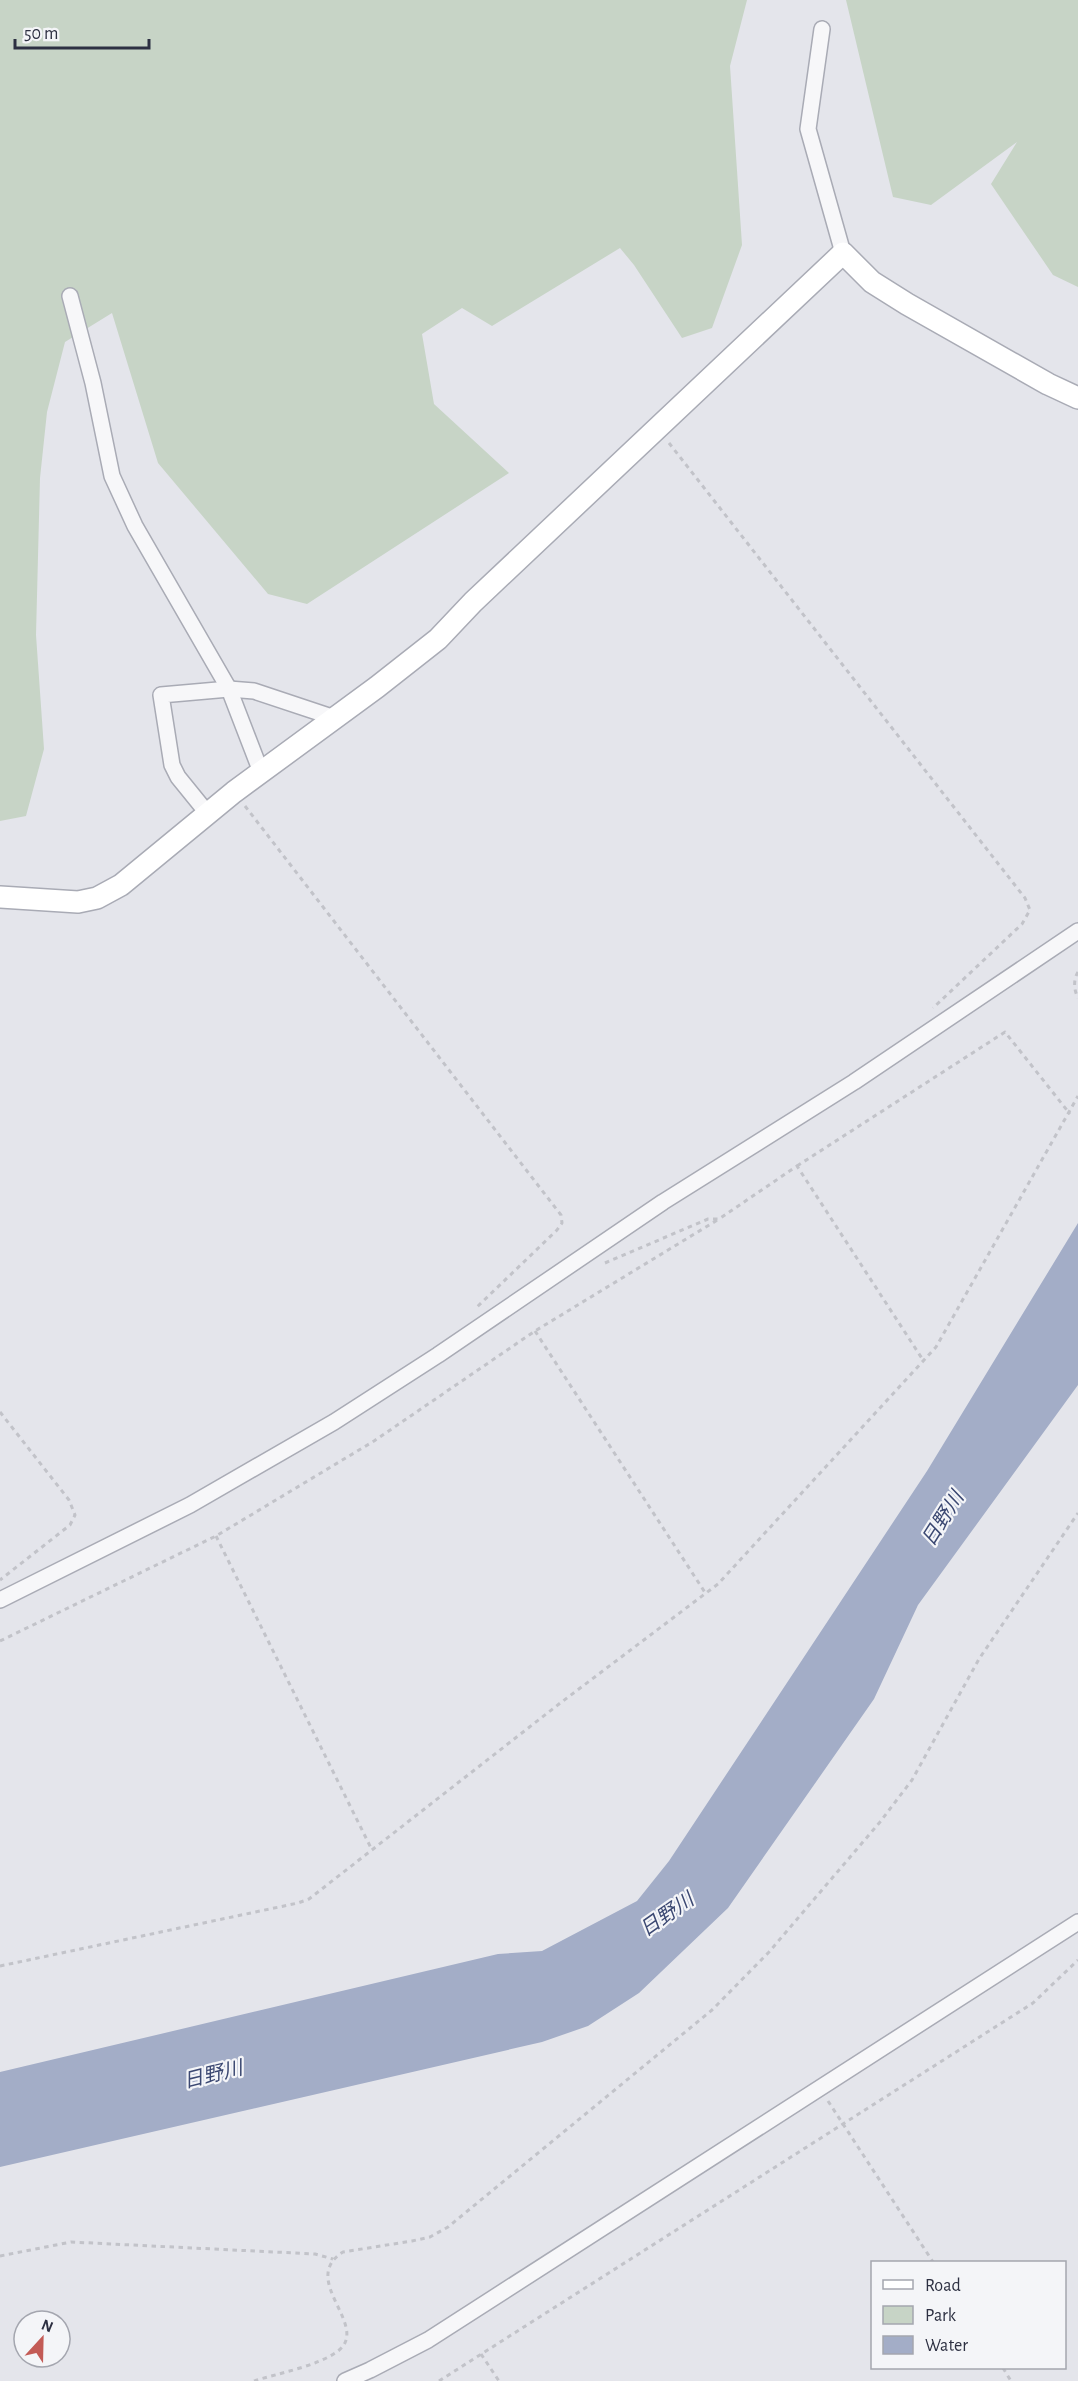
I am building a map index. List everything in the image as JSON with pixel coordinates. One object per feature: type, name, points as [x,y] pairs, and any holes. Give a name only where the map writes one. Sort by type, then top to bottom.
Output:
[{"type":"street","points":[[822,29],[808,129],[843,253],[872,282],[907,304],[1048,384],[1078,398]]},
{"type":"street","points":[[0,897],[78,902],[97,898],[121,885],[234,792],[438,639],[473,602],[843,253]]},
{"type":"street","points":[[69,296],[93,382],[112,476],[135,526],[229,689],[261,772]]},
{"type":"street","points":[[208,814],[178,777],[172,765],[161,695],[229,689],[254,691],[334,718]]},
{"type":"street","points":[[0,1600],[190,1505],[334,1422],[438,1355],[663,1202],[854,1082],[1078,931]]},
{"type":"street","points":[[345,2381],[429,2340],[1078,1922]]},
{"type":"path","points":[[657,428],[1025,898],[1030,910],[1022,924],[930,1011]]},
{"type":"path","points":[[234,792],[561,1215],[562,1223],[557,1230],[473,1311]]},
{"type":"path","points":[[1078,972],[1075,976],[1075,991],[1078,998]]},
{"type":"path","points":[[0,1641],[216,1536],[374,1441],[535,1332],[719,1219],[1005,1032],[1070,1114]]},
{"type":"path","points":[[0,1966],[309,1899],[559,1704],[706,1594],[718,1584],[936,1347],[1070,1114],[1078,1096]]},
{"type":"path","points":[[797,1166],[923,1360]]},
{"type":"path","points":[[602,1264],[708,1219],[719,1219]]},
{"type":"path","points":[[535,1332],[706,1594]]},
{"type":"path","points":[[0,1412],[69,1500],[75,1515],[70,1525],[0,1580]]},
{"type":"path","points":[[254,2381],[326,2358],[339,2350],[346,2342],[347,2332],[328,2281],[327,2270],[333,2259],[344,2252],[421,2239],[448,2227],[712,2010],[769,1952],[880,1822],[912,1780],[979,1659],[1078,1513]]},
{"type":"path","points":[[216,1536],[372,1850]]},
{"type":"path","points":[[439,2381],[843,2126],[1033,2002],[1078,1960]]},
{"type":"path","points":[[821,2088],[843,2126],[932,2261]]},
{"type":"path","points":[[0,2256],[71,2242],[315,2254],[333,2259]]},
{"type":"path","points":[[481,2354],[499,2381]]},
{"type":"green space","points":[[0,0],[747,0],[730,66],[742,245],[712,328],[682,338],[634,265],[620,248],[492,326],[462,308],[422,334],[434,404],[509,473],[307,604],[268,594],[158,463],[112,313],[65,342],[47,412],[40,478],[36,635],[44,749],[26,816],[0,821]]},
{"type":"green space","points":[[846,0],[1078,0],[1078,287],[1053,275],[991,184],[1017,142],[931,205],[893,197]]},
{"type":"water","name":"日野川","points":[[1078,1223],[1078,1385],[918,1605],[874,1699],[728,1908],[639,1993],[588,2026],[542,2042],[0,2167],[0,2072],[498,1954],[542,1951],[637,1901],[669,1861],[927,1471]]}]
